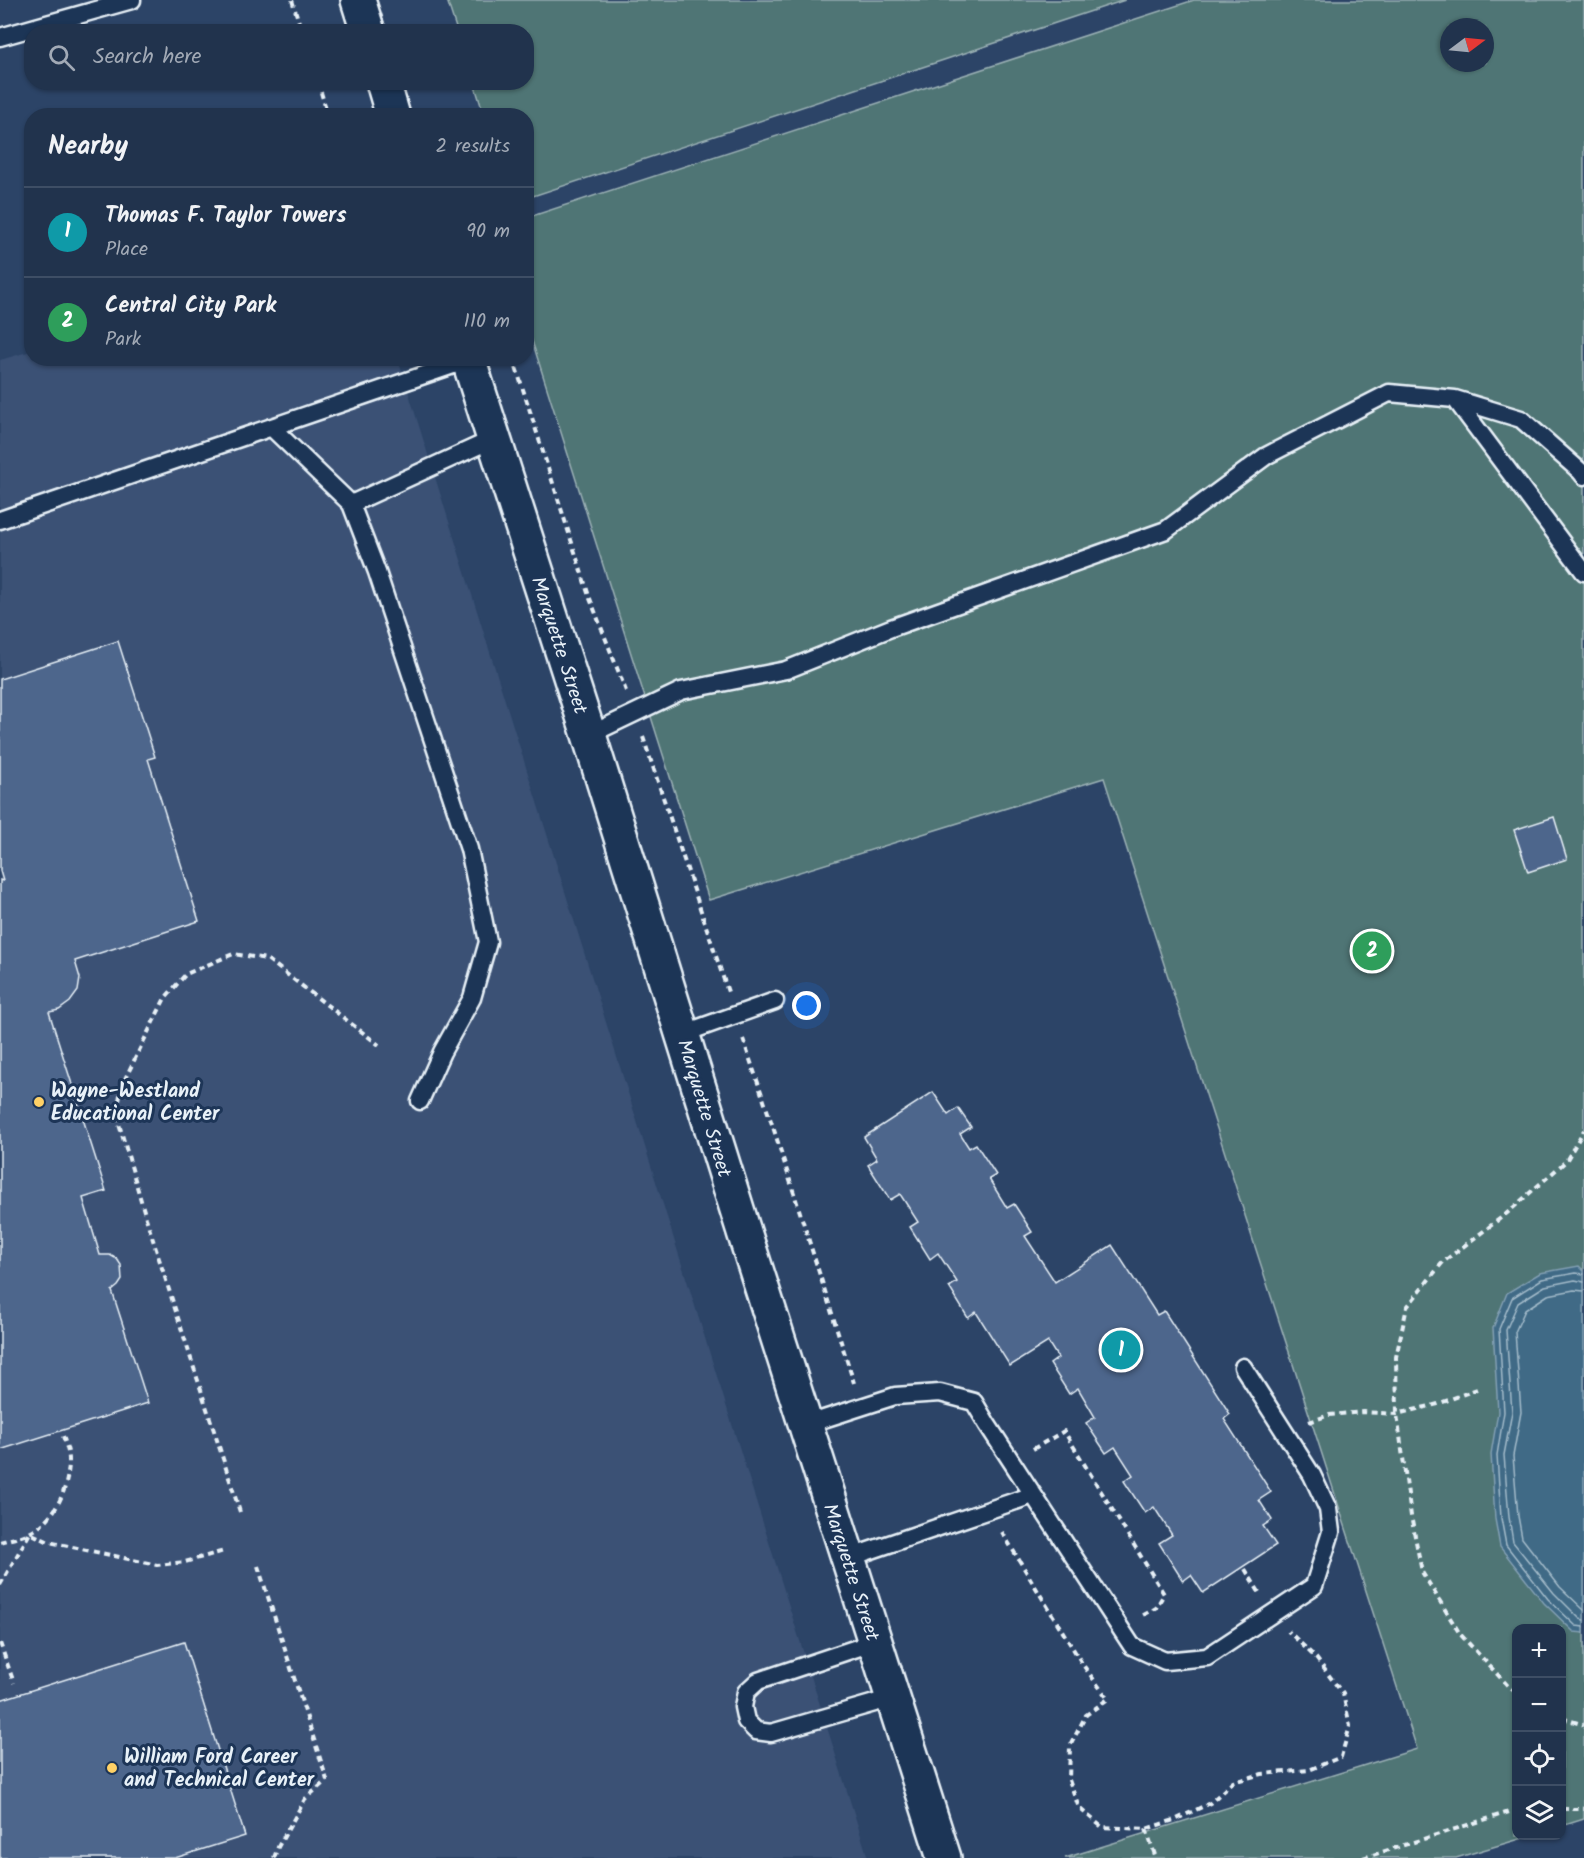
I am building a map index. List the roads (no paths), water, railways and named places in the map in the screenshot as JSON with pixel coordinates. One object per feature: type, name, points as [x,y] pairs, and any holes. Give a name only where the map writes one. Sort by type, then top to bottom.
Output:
[{"type":"street","points":[[358,0],[366,24]]},
{"type":"street","points":[[385,90],[391,108]]},
{"type":"street","name":"Marquette Street","points":[[470,366],[944,1858]]},
{"type":"lane","points":[[46,24],[132,0]]},
{"type":"lane","points":[[0,37],[24,30]]},
{"type":"lane","points":[[0,520],[448,366]]},
{"type":"lane","points":[[589,735],[681,691],[786,670],[902,624],[1166,530],[1266,456],[1389,393],[1455,399],[1521,419],[1584,477]]},
{"type":"lane","points":[[1455,399],[1584,572]]},
{"type":"lane","points":[[271,427],[351,504],[380,583],[469,849],[489,942],[472,998],[442,1052],[420,1101]]},
{"type":"lane","points":[[351,504],[493,439]]},
{"type":"lane","points":[[682,1034],[775,1001]]},
{"type":"lane","points":[[806,1425],[895,1396],[940,1393],[974,1402],[1132,1646],[1165,1661],[1207,1657],[1314,1586],[1331,1532],[1328,1509],[1312,1475],[1243,1367]]},
{"type":"lane","points":[[848,1558],[1033,1495]]},
{"type":"lane","points":[[874,1642],[758,1681],[746,1692],[743,1707],[746,1721],[756,1731],[771,1733],[892,1698]]},
{"type":"water","points":[[1579,1266],[1584,1271],[1584,1633],[1574,1632],[1544,1603],[1500,1547],[1495,1519],[1491,1454],[1498,1412],[1493,1328],[1507,1293],[1540,1273]]},
{"type":"place","name":"Central City Park","points":[[1372,951]]},
{"type":"place","name":"Wayne-Westland Educational Center","points":[[39,1102]]},
{"type":"place","name":"Thomas F. Taylor Towers","points":[[1121,1350]]},
{"type":"place","name":"William Ford Career and Technical Center","points":[[112,1768]]}]
